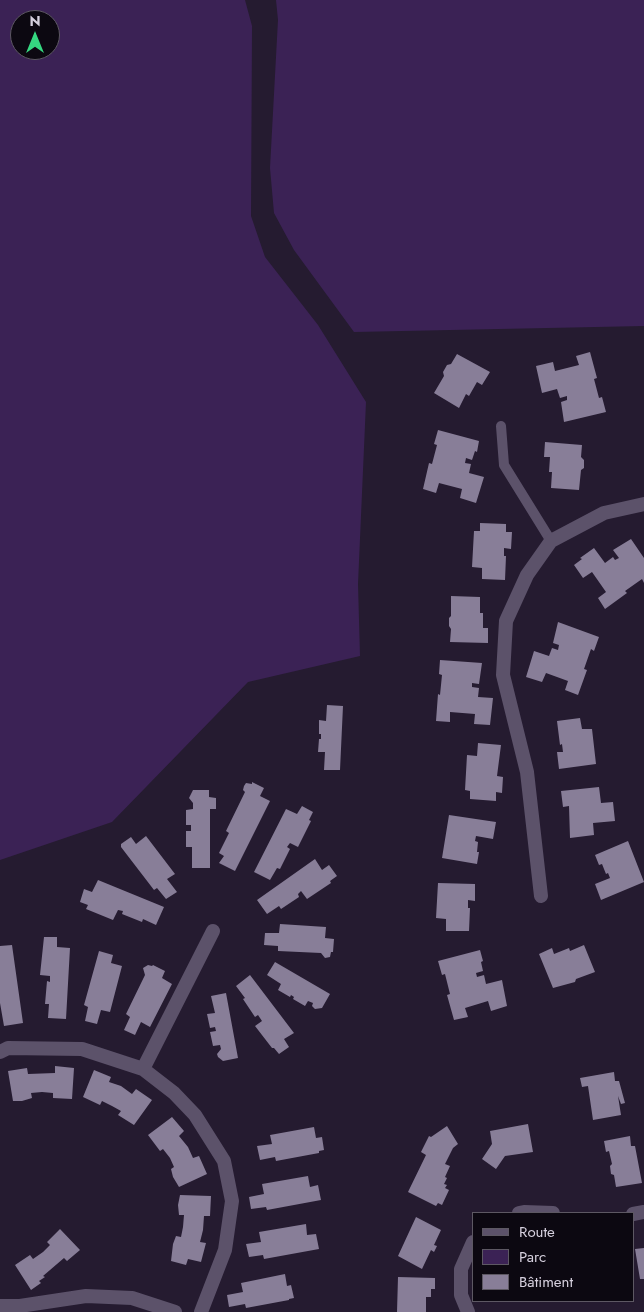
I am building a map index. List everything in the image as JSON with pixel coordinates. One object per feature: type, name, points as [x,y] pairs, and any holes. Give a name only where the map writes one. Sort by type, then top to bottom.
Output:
[{"type":"street","points":[[541,896],[527,772],[503,675],[506,621],[527,575],[551,541],[604,514],[644,504]]},
{"type":"street","points":[[143,1069],[213,931]]},
{"type":"street","points":[[0,1052],[8,1048],[82,1049],[143,1069],[174,1094],[195,1115],[224,1161],[232,1202],[225,1250],[201,1312]]},
{"type":"street","points":[[524,1212],[546,1212]]},
{"type":"street","points":[[468,1312],[461,1295],[461,1269],[472,1244]]},
{"type":"street","points":[[0,1306],[20,1306],[86,1296],[132,1298],[175,1312]]},
{"type":"lane","points":[[501,426],[504,465],[551,541]]},
{"type":"green space","points":[[0,0],[245,0],[252,26],[251,216],[265,257],[318,325],[366,402],[358,584],[360,656],[248,682],[112,822],[0,860]]},
{"type":"green space","points":[[276,0],[644,0],[644,326],[354,332],[294,250],[274,213],[270,168],[278,20]]},
{"type":"building","points":[[590,352],[597,378],[594,379],[599,398],[602,397],[606,412],[564,422],[561,402],[567,400],[567,396],[560,398],[557,389],[542,393],[536,366],[553,362],[555,371],[579,365],[576,356]]},
{"type":"building","points":[[457,354],[490,372],[482,385],[477,382],[469,396],[466,394],[459,408],[434,393],[444,376],[443,372],[447,365],[451,364]]},
{"type":"building","points":[[438,430],[479,441],[477,452],[475,451],[472,460],[466,458],[465,463],[471,464],[469,473],[484,477],[476,503],[460,498],[462,489],[439,483],[436,493],[423,489],[429,463],[432,464],[437,445],[434,444]]},
{"type":"building","points":[[545,442],[582,445],[581,457],[584,460],[584,468],[581,470],[579,490],[551,488],[552,472],[549,472],[550,457],[544,457]]},
{"type":"building","points":[[480,523],[506,524],[506,532],[512,532],[511,549],[504,548],[504,556],[506,556],[505,580],[482,579],[482,568],[472,567],[474,531],[480,531]]},
{"type":"building","points":[[631,539],[644,558],[644,583],[642,579],[605,609],[598,598],[606,592],[592,572],[583,578],[574,565],[594,548],[605,563],[613,557],[615,560],[619,558],[613,550]]},
{"type":"building","points":[[451,596],[480,597],[480,613],[483,613],[483,628],[488,628],[488,643],[450,642],[451,629],[449,618],[451,616]]},
{"type":"building","points":[[558,622],[599,637],[594,651],[591,649],[584,669],[587,670],[578,695],[565,690],[568,681],[546,673],[542,682],[526,677],[534,651],[549,656],[552,648],[558,650],[559,645],[553,643]]},
{"type":"building","points":[[440,660],[482,663],[479,684],[472,683],[472,687],[479,688],[478,697],[493,698],[490,725],[474,724],[475,714],[450,712],[450,722],[436,721],[438,694],[440,695],[442,675],[439,674]]},
{"type":"building","points":[[327,705],[343,706],[340,770],[324,770],[325,752],[318,752],[319,739],[321,739],[319,720],[326,721]]},
{"type":"building","points":[[580,718],[582,729],[592,729],[596,764],[559,769],[557,752],[563,752],[562,744],[560,745],[557,721]]},
{"type":"building","points":[[478,743],[501,745],[497,776],[503,777],[502,793],[496,792],[496,801],[470,799],[470,791],[465,790],[467,755],[477,756]]},
{"type":"building","points":[[252,782],[264,788],[260,796],[270,801],[235,871],[219,863],[224,856],[219,853],[229,833],[226,831],[245,792],[243,790],[244,786],[246,783],[252,784]]},
{"type":"building","points":[[599,787],[601,803],[613,802],[615,821],[593,823],[594,835],[570,838],[569,806],[563,807],[561,791]]},
{"type":"building","points":[[193,790],[209,790],[209,797],[216,798],[216,809],[210,809],[210,868],[192,868],[192,847],[186,847],[186,831],[191,831],[191,825],[186,825],[186,810],[193,809],[193,803],[189,798]]},
{"type":"building","points":[[302,806],[313,812],[309,820],[311,821],[298,847],[290,843],[287,847],[290,849],[280,869],[277,868],[270,880],[254,872],[286,809],[297,814]]},
{"type":"building","points":[[449,815],[496,822],[493,839],[476,836],[475,841],[478,842],[477,852],[479,852],[477,864],[442,858]]},
{"type":"building","points":[[146,836],[175,874],[167,879],[177,892],[166,899],[157,888],[154,890],[121,847],[121,844],[131,837],[136,844]]},
{"type":"building","points":[[628,841],[644,882],[601,900],[595,884],[610,878],[602,864],[599,865],[595,855]]},
{"type":"building","points":[[315,859],[322,870],[329,865],[337,876],[330,881],[331,883],[307,899],[301,891],[298,894],[299,897],[281,909],[279,906],[267,914],[257,900]]},
{"type":"building","points":[[98,880],[164,907],[156,925],[143,919],[142,922],[122,914],[123,911],[118,910],[113,920],[86,909],[88,905],[80,902],[84,889],[92,892]]},
{"type":"building","points":[[438,883],[475,884],[475,901],[468,900],[468,908],[470,908],[469,931],[446,931],[446,919],[436,918]]},
{"type":"building","points":[[280,924],[326,927],[325,938],[334,939],[333,952],[331,952],[330,957],[325,958],[321,953],[278,951],[278,946],[264,945],[265,933],[279,933]]},
{"type":"building","points":[[44,937],[57,937],[57,947],[70,948],[66,1019],[48,1018],[49,1004],[45,1004],[47,981],[50,982],[50,976],[40,975]]},
{"type":"building","points":[[12,945],[23,1023],[4,1026],[0,1003],[0,946]]},
{"type":"building","points":[[584,945],[595,972],[576,979],[575,982],[553,988],[539,954],[552,948],[554,954],[569,948],[570,951]]},
{"type":"building","points":[[480,950],[483,971],[476,973],[477,977],[484,975],[486,984],[502,980],[507,1006],[491,1011],[488,1001],[465,1008],[468,1017],[454,1020],[447,995],[450,994],[445,974],[442,975],[438,961]]},
{"type":"building","points":[[99,951],[113,955],[111,963],[122,966],[110,1012],[101,1010],[97,1024],[85,1021],[88,1007],[84,1005]]},
{"type":"building","points":[[275,962],[330,994],[322,1008],[315,1009],[312,1006],[313,1003],[308,1001],[305,1006],[293,999],[294,997],[291,995],[290,997],[278,990],[281,984],[267,975]]},
{"type":"building","points":[[153,965],[165,971],[162,978],[172,984],[150,1027],[141,1022],[135,1035],[124,1030],[130,1017],[126,1014],[145,975],[143,968]]},
{"type":"building","points":[[250,975],[294,1033],[284,1039],[289,1047],[279,1054],[255,1026],[262,1021],[258,1015],[255,1017],[236,986]]},
{"type":"building","points":[[226,993],[238,1058],[223,1061],[217,1054],[221,1049],[220,1045],[213,1046],[210,1032],[216,1031],[215,1027],[210,1028],[207,1014],[215,1013],[211,996]]},
{"type":"building","points":[[55,1066],[74,1068],[72,1099],[53,1098],[53,1093],[42,1092],[31,1093],[32,1098],[13,1101],[8,1071],[27,1068],[28,1074],[55,1073]]},
{"type":"building","points":[[94,1070],[111,1077],[109,1082],[121,1086],[132,1094],[136,1089],[152,1100],[134,1125],[118,1115],[121,1111],[112,1106],[102,1101],[100,1105],[83,1097]]},
{"type":"building","points":[[614,1072],[615,1081],[619,1081],[625,1103],[621,1104],[618,1096],[621,1115],[593,1120],[588,1086],[582,1087],[580,1078]]},
{"type":"building","points":[[172,1117],[184,1131],[179,1136],[188,1147],[193,1158],[199,1156],[207,1174],[179,1187],[173,1177],[171,1169],[174,1167],[170,1158],[163,1149],[160,1151],[148,1135]]},
{"type":"building","points":[[528,1124],[533,1152],[505,1156],[496,1169],[482,1159],[492,1144],[490,1131]]},
{"type":"building","points":[[447,1126],[458,1144],[453,1148],[445,1164],[450,1166],[444,1184],[447,1185],[445,1188],[449,1190],[442,1205],[438,1203],[436,1206],[408,1192],[426,1155],[421,1152],[429,1136],[431,1137]]},
{"type":"building","points":[[314,1127],[316,1138],[322,1137],[324,1150],[319,1151],[319,1153],[276,1161],[275,1157],[260,1160],[257,1146],[272,1144],[270,1135]]},
{"type":"building","points":[[630,1136],[631,1146],[635,1146],[642,1183],[616,1187],[614,1175],[611,1174],[610,1166],[612,1164],[609,1151],[606,1152],[604,1141]]},
{"type":"building","points":[[308,1176],[310,1187],[318,1185],[321,1200],[267,1210],[266,1207],[251,1209],[249,1197],[264,1194],[262,1184]]},
{"type":"building","points":[[180,1195],[211,1196],[210,1216],[204,1216],[200,1242],[206,1243],[201,1262],[188,1259],[186,1265],[171,1261],[173,1244],[176,1236],[181,1237],[183,1227],[184,1215],[179,1215],[178,1205]]},
{"type":"building","points":[[416,1217],[441,1230],[434,1245],[437,1246],[434,1252],[431,1250],[422,1269],[398,1256]]},
{"type":"building","points":[[306,1224],[307,1235],[316,1234],[319,1249],[264,1259],[263,1255],[249,1257],[246,1244],[261,1242],[259,1232]]},
{"type":"building","points":[[60,1229],[80,1250],[67,1261],[64,1258],[43,1276],[45,1277],[39,1281],[41,1283],[31,1290],[15,1265],[30,1255],[33,1259],[43,1252],[50,1245],[47,1242]]},
{"type":"building","points":[[644,1248],[644,1279],[640,1279],[635,1249]]},
{"type":"building","points":[[285,1274],[287,1286],[291,1285],[294,1298],[246,1308],[245,1304],[229,1307],[227,1295],[243,1292],[241,1283]]},
{"type":"building","points":[[398,1277],[435,1278],[435,1289],[431,1289],[431,1297],[426,1297],[426,1312],[397,1312]]}]
